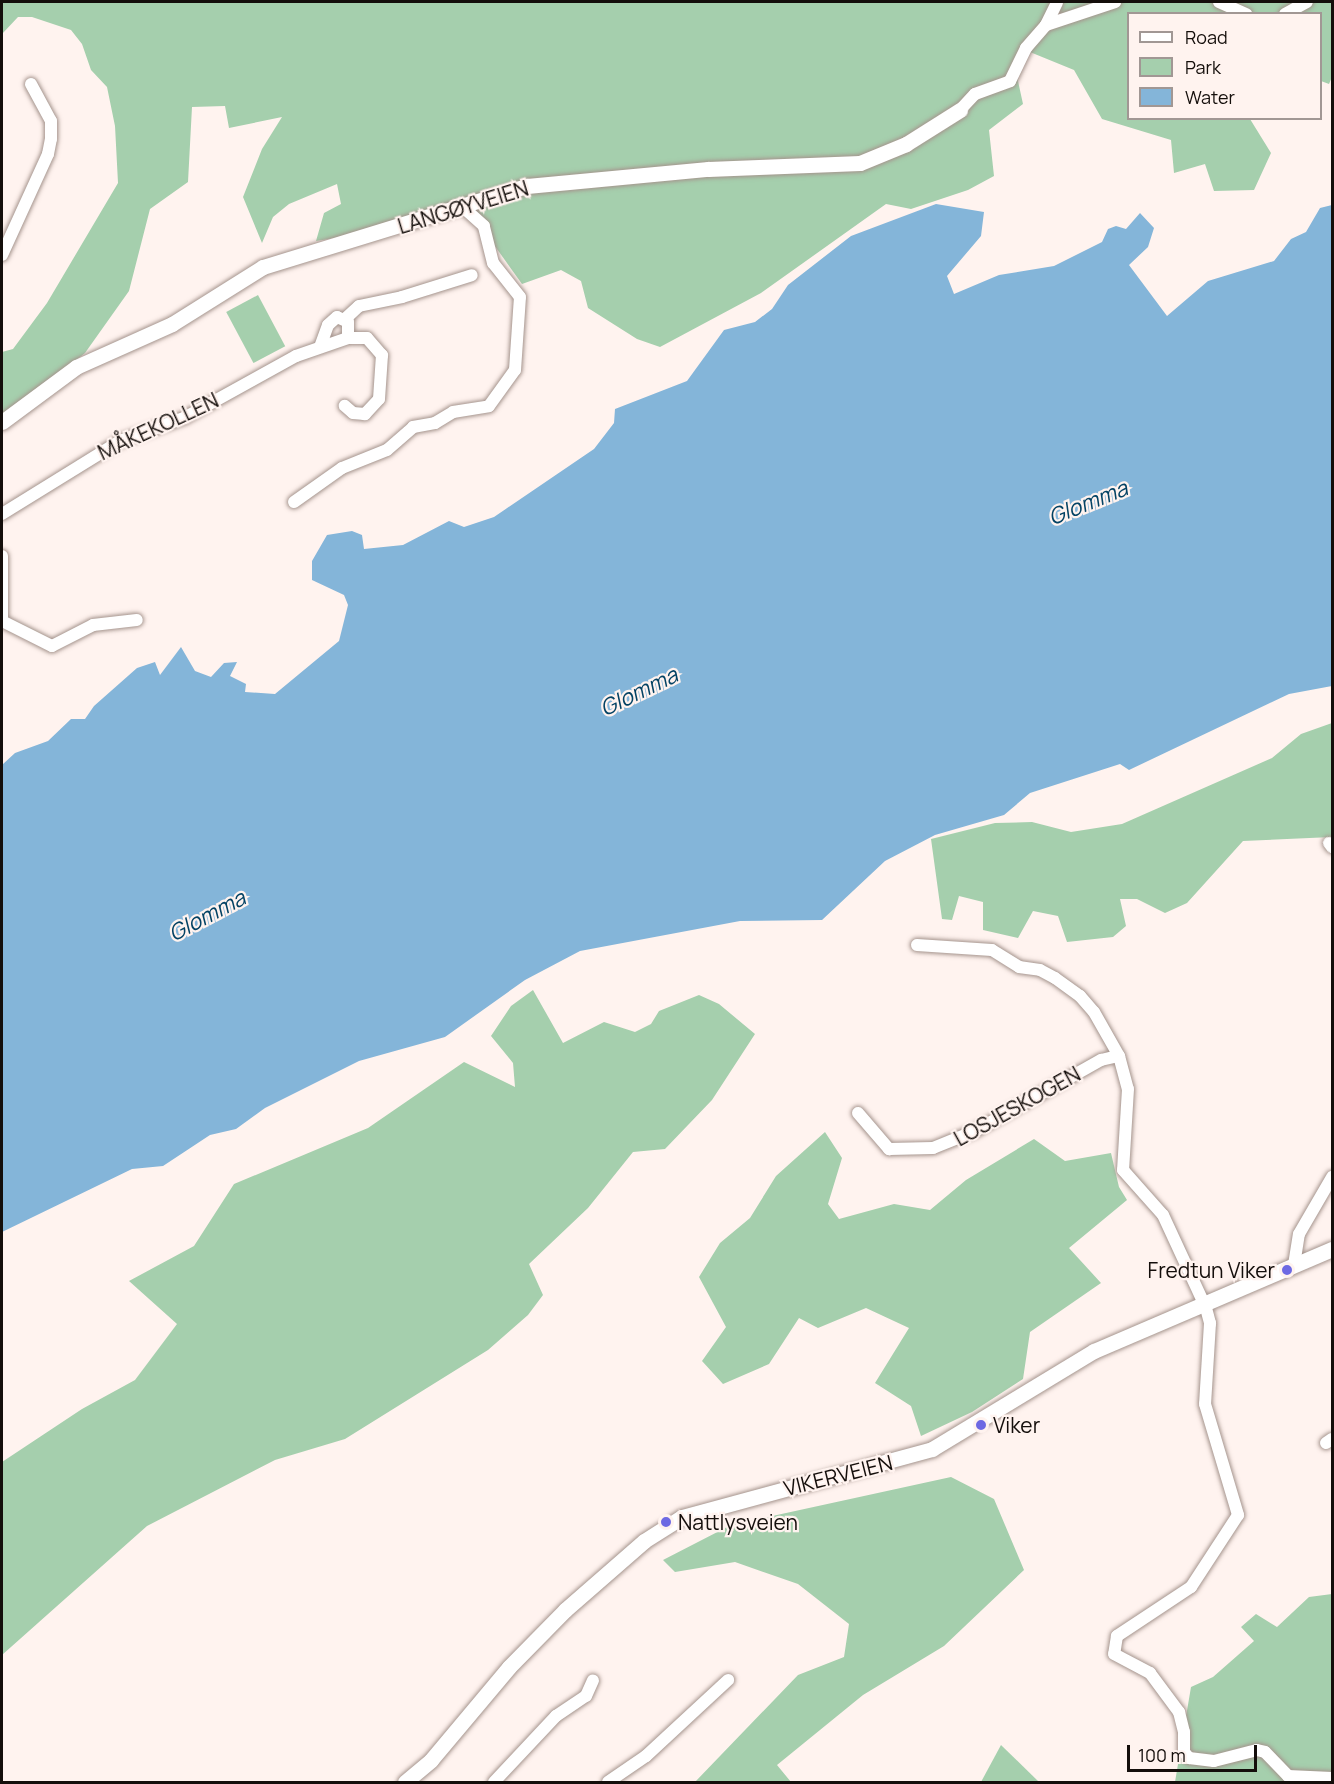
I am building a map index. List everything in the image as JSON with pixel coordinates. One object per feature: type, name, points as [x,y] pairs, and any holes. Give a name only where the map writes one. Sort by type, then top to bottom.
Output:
[{"type":"main road","name":"LANGØYVEIEN","points":[[2,422],[76,367],[172,324],[245,276],[298,257],[462,206],[547,183],[708,169],[860,163],[906,144],[960,110]]},
{"type":"main road","name":"VIKERVEIEN","points":[[405,1782],[431,1760],[509,1667],[566,1610],[644,1541],[681,1517],[932,1449],[1094,1351],[1332,1249]]},
{"type":"street","points":[[960,110],[975,94],[1010,81],[1026,48],[1046,25],[1057,2]]},
{"type":"street","points":[[1046,25],[1115,2]]},
{"type":"street","points":[[1219,2],[1242,12]]},
{"type":"street","points":[[1289,12],[1307,2]]},
{"type":"street","points":[[2,255],[48,154],[51,139],[51,121],[31,84]]},
{"type":"street","points":[[294,502],[342,468],[387,450],[412,427],[435,423],[453,412],[489,405],[515,370],[520,297],[493,263],[484,226],[462,206]]},
{"type":"street","points":[[345,319],[359,306],[402,297],[472,274]]},
{"type":"street","points":[[320,347],[330,321],[337,317],[345,319]]},
{"type":"street","points":[[345,319],[348,338],[367,338],[377,345],[382,370],[379,399],[372,410],[353,413],[345,406]]},
{"type":"street","name":"MÅKEKOLLEN","points":[[2,514],[120,441],[184,418],[281,363],[348,338]]},
{"type":"street","points":[[2,556],[2,620],[52,646],[93,624],[137,620]]},
{"type":"street","points":[[917,945],[981,947],[997,952],[1019,967],[1040,970],[1080,996],[1108,1032],[1119,1056],[1128,1089],[1123,1170],[1163,1215],[1204,1302],[1209,1323],[1205,1404],[1238,1515],[1191,1587],[1117,1636],[1113,1641],[1114,1654],[1150,1673],[1179,1712],[1184,1732],[1184,1752],[1189,1758],[1214,1761],[1257,1750],[1265,1752],[1288,1776],[1332,1778]]},
{"type":"street","name":"LOSJESKOGEN","points":[[858,1113],[889,1149],[933,1148],[961,1138],[1101,1060],[1119,1056]]},
{"type":"street","points":[[1294,1265],[1299,1234],[1332,1177]]},
{"type":"street","points":[[494,1782],[556,1716],[586,1696],[593,1680]]},
{"type":"street","points":[[608,1782],[646,1755],[728,1680]]},
{"type":"green space","points":[[2,2],[1332,2],[1332,77],[1329,84],[1322,81],[1322,12],[1127,12],[1127,120],[1251,120],[1271,153],[1254,190],[1214,191],[1205,164],[1174,173],[1171,140],[1102,119],[1074,70],[1025,50],[1016,72],[1023,104],[989,130],[994,176],[968,190],[911,209],[886,204],[761,293],[660,347],[637,339],[588,308],[581,281],[561,270],[522,284],[477,221],[452,204],[348,236],[316,241],[324,213],[341,204],[337,184],[289,204],[273,217],[262,243],[243,197],[262,149],[282,117],[229,128],[225,106],[192,107],[188,182],[150,209],[129,291],[85,353],[2,419],[2,352],[13,349],[47,303],[118,183],[115,126],[107,87],[91,70],[82,44],[71,30],[32,17],[18,17],[2,34]]},
{"type":"green space","points":[[258,295],[285,346],[253,363],[226,312]]},
{"type":"green space","points":[[1332,723],[1332,837],[1243,841],[1187,903],[1165,913],[1137,899],[1120,899],[1126,926],[1113,937],[1067,942],[1058,916],[1033,911],[1018,938],[983,930],[983,902],[959,896],[952,920],[942,919],[931,839],[995,823],[1032,822],[1071,832],[1122,824],[1272,758],[1301,734]]},
{"type":"green space","points":[[533,990],[563,1043],[604,1022],[635,1032],[651,1024],[659,1011],[699,995],[719,1004],[755,1034],[712,1100],[665,1149],[633,1152],[588,1208],[529,1264],[543,1295],[528,1315],[488,1350],[345,1439],[275,1460],[147,1526],[2,1655],[2,1462],[82,1409],[135,1380],[177,1324],[129,1281],[194,1246],[234,1184],[368,1128],[464,1062],[515,1087],[513,1063],[491,1036],[511,1006]]},
{"type":"green space","points":[[825,1132],[842,1158],[828,1204],[839,1219],[894,1204],[930,1210],[966,1180],[1034,1139],[1065,1161],[1111,1153],[1119,1187],[1127,1200],[1069,1248],[1101,1283],[1030,1332],[1023,1379],[972,1412],[921,1436],[911,1406],[875,1383],[909,1328],[866,1308],[818,1328],[799,1318],[769,1364],[723,1384],[702,1361],[726,1327],[699,1277],[720,1243],[750,1218],[776,1176]]},
{"type":"green space","points":[[951,1477],[994,1499],[1024,1570],[944,1646],[863,1695],[777,1765],[791,1782],[695,1782],[798,1675],[844,1657],[849,1624],[798,1584],[735,1562],[675,1572],[663,1560],[731,1525]]},
{"type":"green space","points":[[1332,1594],[1332,1782],[1175,1782],[1191,1687],[1213,1677],[1254,1641],[1241,1627],[1256,1614],[1277,1627],[1309,1597]]},
{"type":"green space","points":[[1001,1745],[1039,1782],[981,1782]]},
{"type":"water","name":"Glomma","points":[[936,204],[984,212],[981,236],[947,276],[954,294],[999,275],[1054,266],[1102,242],[1108,229],[1116,226],[1126,229],[1140,213],[1154,228],[1148,247],[1129,265],[1167,316],[1208,281],[1274,261],[1291,239],[1306,232],[1320,208],[1332,205],[1332,686],[1289,694],[1129,770],[1120,764],[1030,793],[1004,815],[935,835],[885,861],[822,920],[740,921],[580,951],[525,980],[445,1037],[359,1061],[265,1108],[236,1129],[210,1135],[163,1166],[132,1169],[2,1232],[2,765],[15,753],[48,741],[71,719],[85,719],[94,706],[137,668],[155,662],[160,675],[181,647],[195,671],[211,677],[224,663],[237,662],[230,676],[246,684],[245,692],[275,694],[339,641],[348,605],[344,595],[312,580],[312,561],[327,535],[352,531],[362,535],[364,549],[403,545],[449,521],[464,527],[494,517],[594,449],[614,423],[615,409],[687,381],[724,330],[755,322],[772,309],[788,285],[851,236]]},
{"type":"place","name":"Fredtun Viker","points":[[1287,1270]]},
{"type":"place","name":"Viker","points":[[981,1425]]},
{"type":"place","name":"Nattlysveien","points":[[666,1522]]}]
